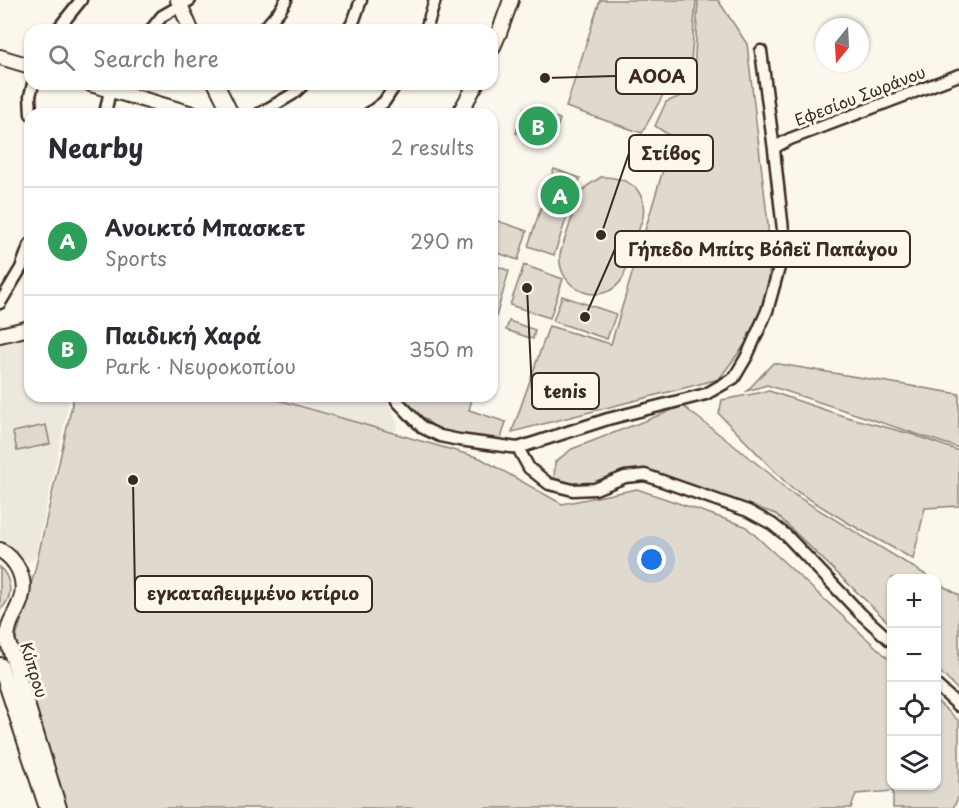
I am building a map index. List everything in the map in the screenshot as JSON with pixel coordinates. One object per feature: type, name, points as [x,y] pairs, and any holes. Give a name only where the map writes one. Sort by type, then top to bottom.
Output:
[{"type":"street","points":[[62,24],[81,0]]},
{"type":"street","points":[[268,24],[285,0]]},
{"type":"street","points":[[352,24],[362,0]]},
{"type":"street","points":[[428,24],[435,0]]},
{"type":"street","points":[[498,37],[511,0]]},
{"type":"street","points":[[156,24],[162,16],[183,2],[189,24]]},
{"type":"street","name":"Εφεσίου Σωράνου","points":[[398,402],[423,428],[440,436],[518,448],[608,419],[706,394],[734,378],[747,356],[767,311],[780,264],[783,230],[760,51]]},
{"type":"street","points":[[0,57],[24,64]]},
{"type":"street","name":"Εφεσίου Σωράνου","points":[[774,150],[790,139],[959,75]]},
{"type":"street","points":[[31,108],[32,90]]},
{"type":"street","points":[[107,108],[111,90]]},
{"type":"street","points":[[121,90],[174,108]]},
{"type":"street","points":[[219,90],[228,108]]},
{"type":"street","points":[[270,108],[297,90]]},
{"type":"street","points":[[376,108],[384,102],[392,90]]},
{"type":"street","points":[[462,108],[473,90]]},
{"type":"street","points":[[0,303],[24,260]]},
{"type":"street","points":[[0,335],[24,329]]},
{"type":"street","points":[[518,448],[529,468],[549,484],[573,490],[595,489],[625,477],[645,475],[748,511],[772,524],[787,536],[887,638]]},
{"type":"street","name":"Κύπρου","points":[[0,550],[13,560],[23,581],[22,597],[10,621],[7,639],[50,807]]},
{"type":"street","name":"Κύπρου","points":[[1,673],[50,807]]},
{"type":"street","points":[[941,690],[959,706]]},
{"type":"shaded area","points":[[600,0],[696,0],[689,86],[663,95],[642,133],[566,107]]},
{"type":"shaded area","points":[[698,0],[718,0],[747,44],[768,224],[770,311],[719,379],[512,432],[549,326],[611,344],[663,170],[675,169],[678,141],[655,126],[666,102],[693,91]]},
{"type":"shaded area","points":[[524,108],[560,119],[552,144],[516,133]]},
{"type":"shaded area","points":[[554,169],[580,178],[554,255],[528,246]]},
{"type":"shaded area","points":[[601,177],[620,179],[634,186],[642,199],[643,217],[623,278],[614,288],[604,293],[593,294],[582,292],[565,277],[560,254],[579,196],[587,186]]},
{"type":"shaded area","points":[[498,221],[527,231],[518,260],[498,253]]},
{"type":"shaded area","points":[[524,265],[563,279],[550,318],[510,305]]},
{"type":"shaded area","points":[[498,266],[509,271],[498,310]]},
{"type":"shaded area","points":[[562,296],[616,314],[607,339],[553,321]]},
{"type":"shaded area","points":[[509,321],[535,330],[533,339],[506,330]]},
{"type":"shaded area","points":[[24,337],[24,402],[69,402],[35,559],[28,562],[0,539],[0,342]]},
{"type":"shaded area","points":[[773,363],[959,394],[959,448],[767,385],[747,391]]},
{"type":"shaded area","points":[[769,391],[959,451],[959,506],[925,508],[913,559],[850,524],[791,488],[719,414],[722,400]]},
{"type":"shaded area","points":[[73,402],[286,402],[480,458],[562,504],[637,489],[745,526],[887,657],[887,790],[941,790],[941,705],[959,721],[959,796],[953,808],[893,808],[893,791],[856,794],[851,808],[66,808],[13,649],[35,570]]},
{"type":"shaded area","points":[[298,402],[387,402],[398,425],[394,434]]},
{"type":"shaded area","points":[[404,402],[471,402],[469,410],[506,422],[500,442],[440,431]]},
{"type":"shaded area","points":[[683,406],[769,473],[788,491],[924,574],[887,574],[887,621],[776,514],[655,473],[595,489],[554,479],[555,462],[572,449]]},
{"type":"shaded area","points":[[46,425],[50,444],[17,451],[13,432]]},
{"type":"shaded area","points":[[0,567],[7,578],[10,589],[8,600],[0,610]]},
{"type":"shaded area","points":[[941,585],[959,595],[959,691],[941,673]]},
{"type":"place","name":"AOOA","points":[[545,78]]},
{"type":"place","name":"Παιδική Χαρά","points":[[538,126]]},
{"type":"place","name":"Ανοικτό Μπασκετ","points":[[560,195]]},
{"type":"place","name":"Στίβος","points":[[601,235]]},
{"type":"place","name":"tenis","points":[[527,288]]},
{"type":"place","name":"Γήπεδο Μπίτς Βόλεϊ Παπάγου","points":[[585,317]]},
{"type":"place","name":"εγκαταλειμμένο κτίριο","points":[[133,480]]}]
